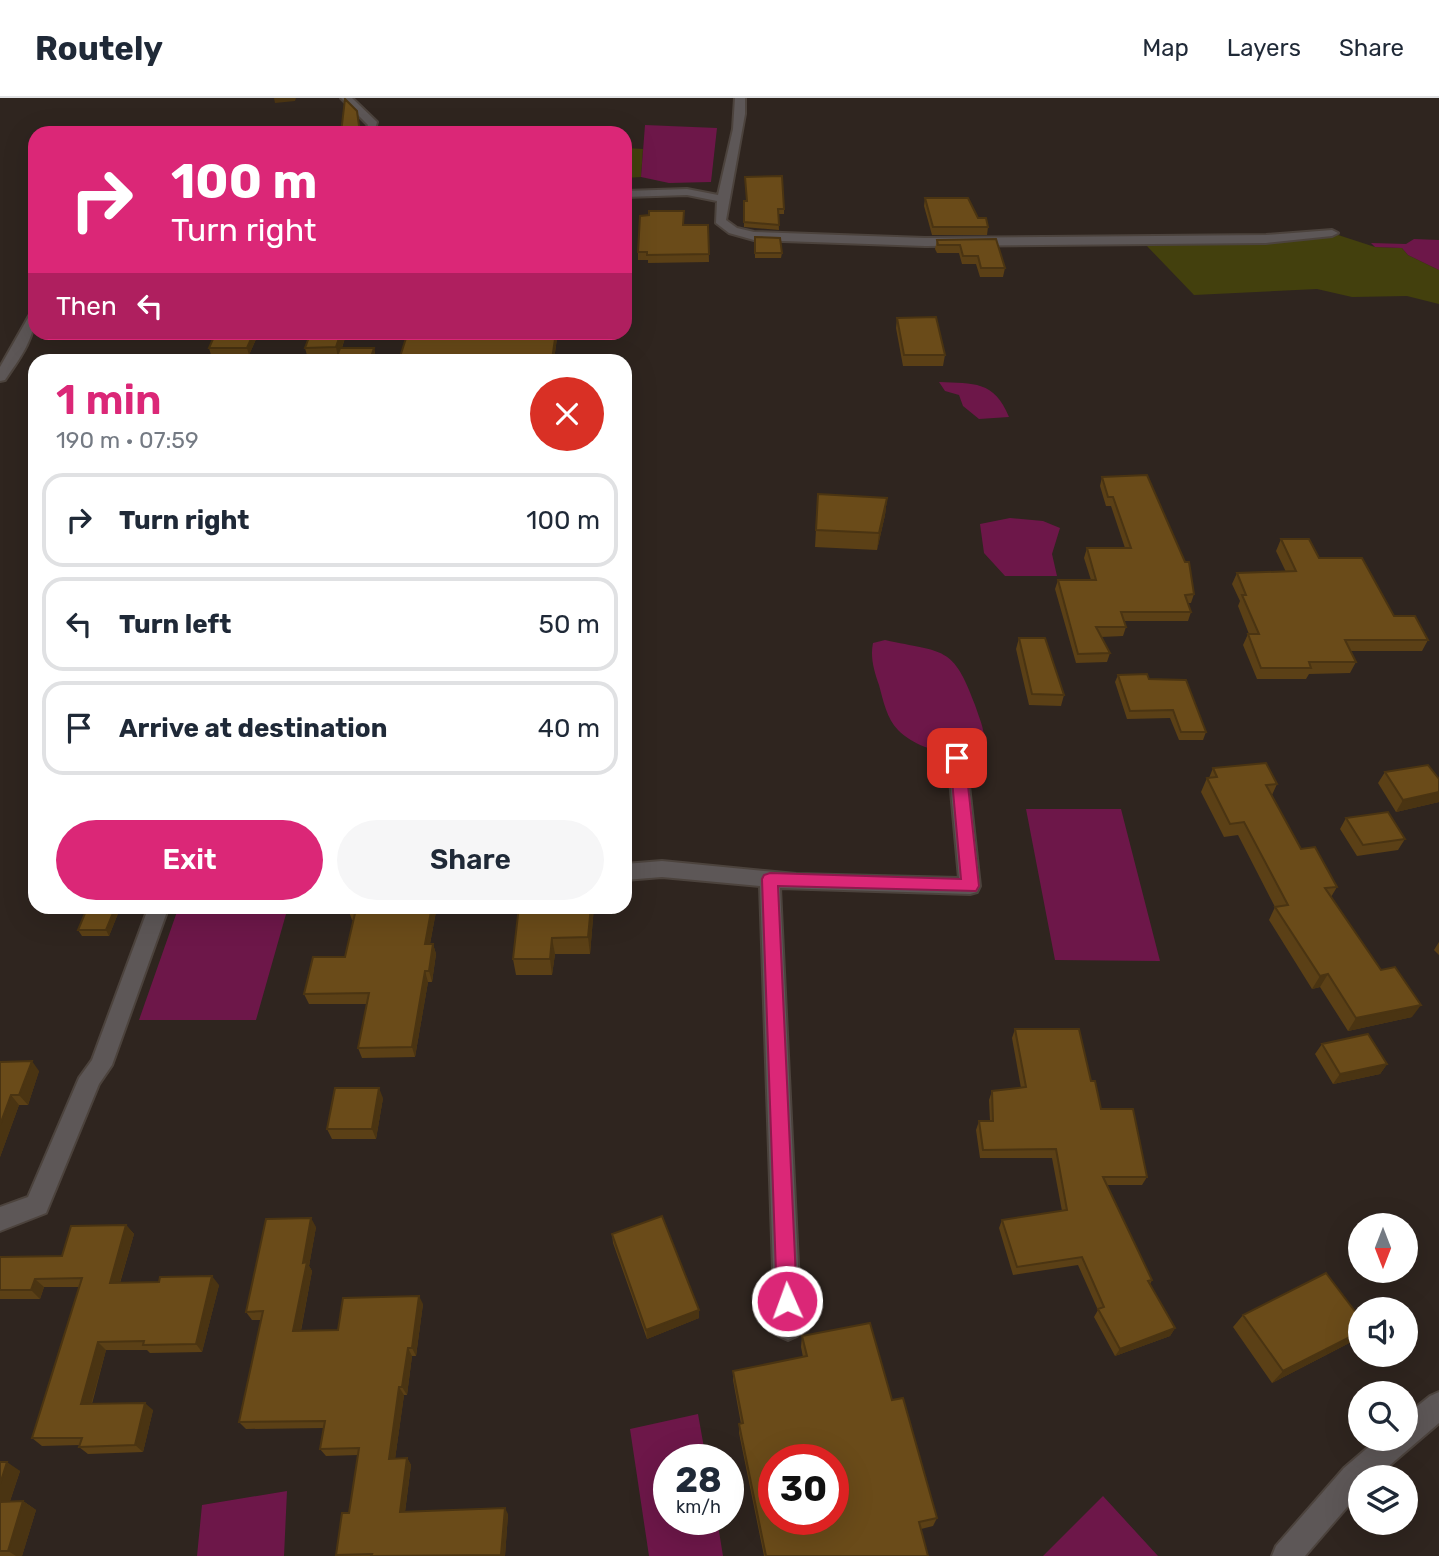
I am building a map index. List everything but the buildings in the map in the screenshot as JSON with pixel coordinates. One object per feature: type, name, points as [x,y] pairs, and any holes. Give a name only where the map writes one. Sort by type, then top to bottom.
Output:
[{"type":"street","points":[[346,98],[372,126]]},
{"type":"street","points":[[740,98],[738,133],[722,199],[720,220],[733,231],[754,236],[925,242],[1266,239],[1332,233]]},
{"type":"street","points":[[632,194],[687,192],[722,199]]},
{"type":"street","points":[[0,377],[28,330]]},
{"type":"street","points":[[632,872],[662,869],[770,879],[970,886],[957,758]]},
{"type":"street","points":[[770,879],[788,1327]]},
{"type":"street","points":[[0,1219],[37,1205],[90,1078],[101,1065],[156,914]]},
{"type":"street","points":[[1418,1423],[1439,1405]]},
{"type":"street","points":[[1286,1556],[1354,1478],[1385,1451]]},
{"type":"shaded area","points":[[645,125],[717,128],[711,182],[669,183],[641,177]]},
{"type":"shaded area","points":[[632,148],[643,149],[641,177],[632,178]]},
{"type":"shaded area","points":[[1332,233],[1375,247],[1402,248],[1408,255],[1439,270],[1439,304],[1407,296],[1352,297],[1317,289],[1194,295],[1145,244]]},
{"type":"shaded area","points":[[1414,239],[1439,240],[1439,270],[1408,255],[1402,248],[1375,247],[1371,243],[1406,244]]},
{"type":"shaded area","points":[[939,382],[982,386],[997,396],[1009,417],[979,419],[963,406],[959,395],[945,391]]},
{"type":"shaded area","points":[[1010,518],[1043,521],[1060,528],[1052,554],[1057,576],[1005,576],[984,553],[980,524]]},
{"type":"shaded area","points":[[885,640],[934,650],[952,661],[960,671],[975,705],[983,731],[984,748],[963,753],[939,751],[917,743],[898,730],[886,709],[873,664],[873,643]]},
{"type":"shaded area","points":[[1026,809],[1121,809],[1160,961],[1055,960]]},
{"type":"shaded area","points":[[176,914],[286,914],[256,1020],[139,1020]]},
{"type":"shaded area","points":[[698,1414],[703,1444],[653,1444],[653,1535],[720,1535],[723,1556],[649,1556],[630,1429]]},
{"type":"shaded area","points":[[287,1491],[284,1556],[197,1556],[202,1505]]},
{"type":"shaded area","points":[[1103,1496],[1158,1556],[1043,1556]]},
{"type":"route","points":[[787,1301],[770,879],[970,886],[957,758]]}]
